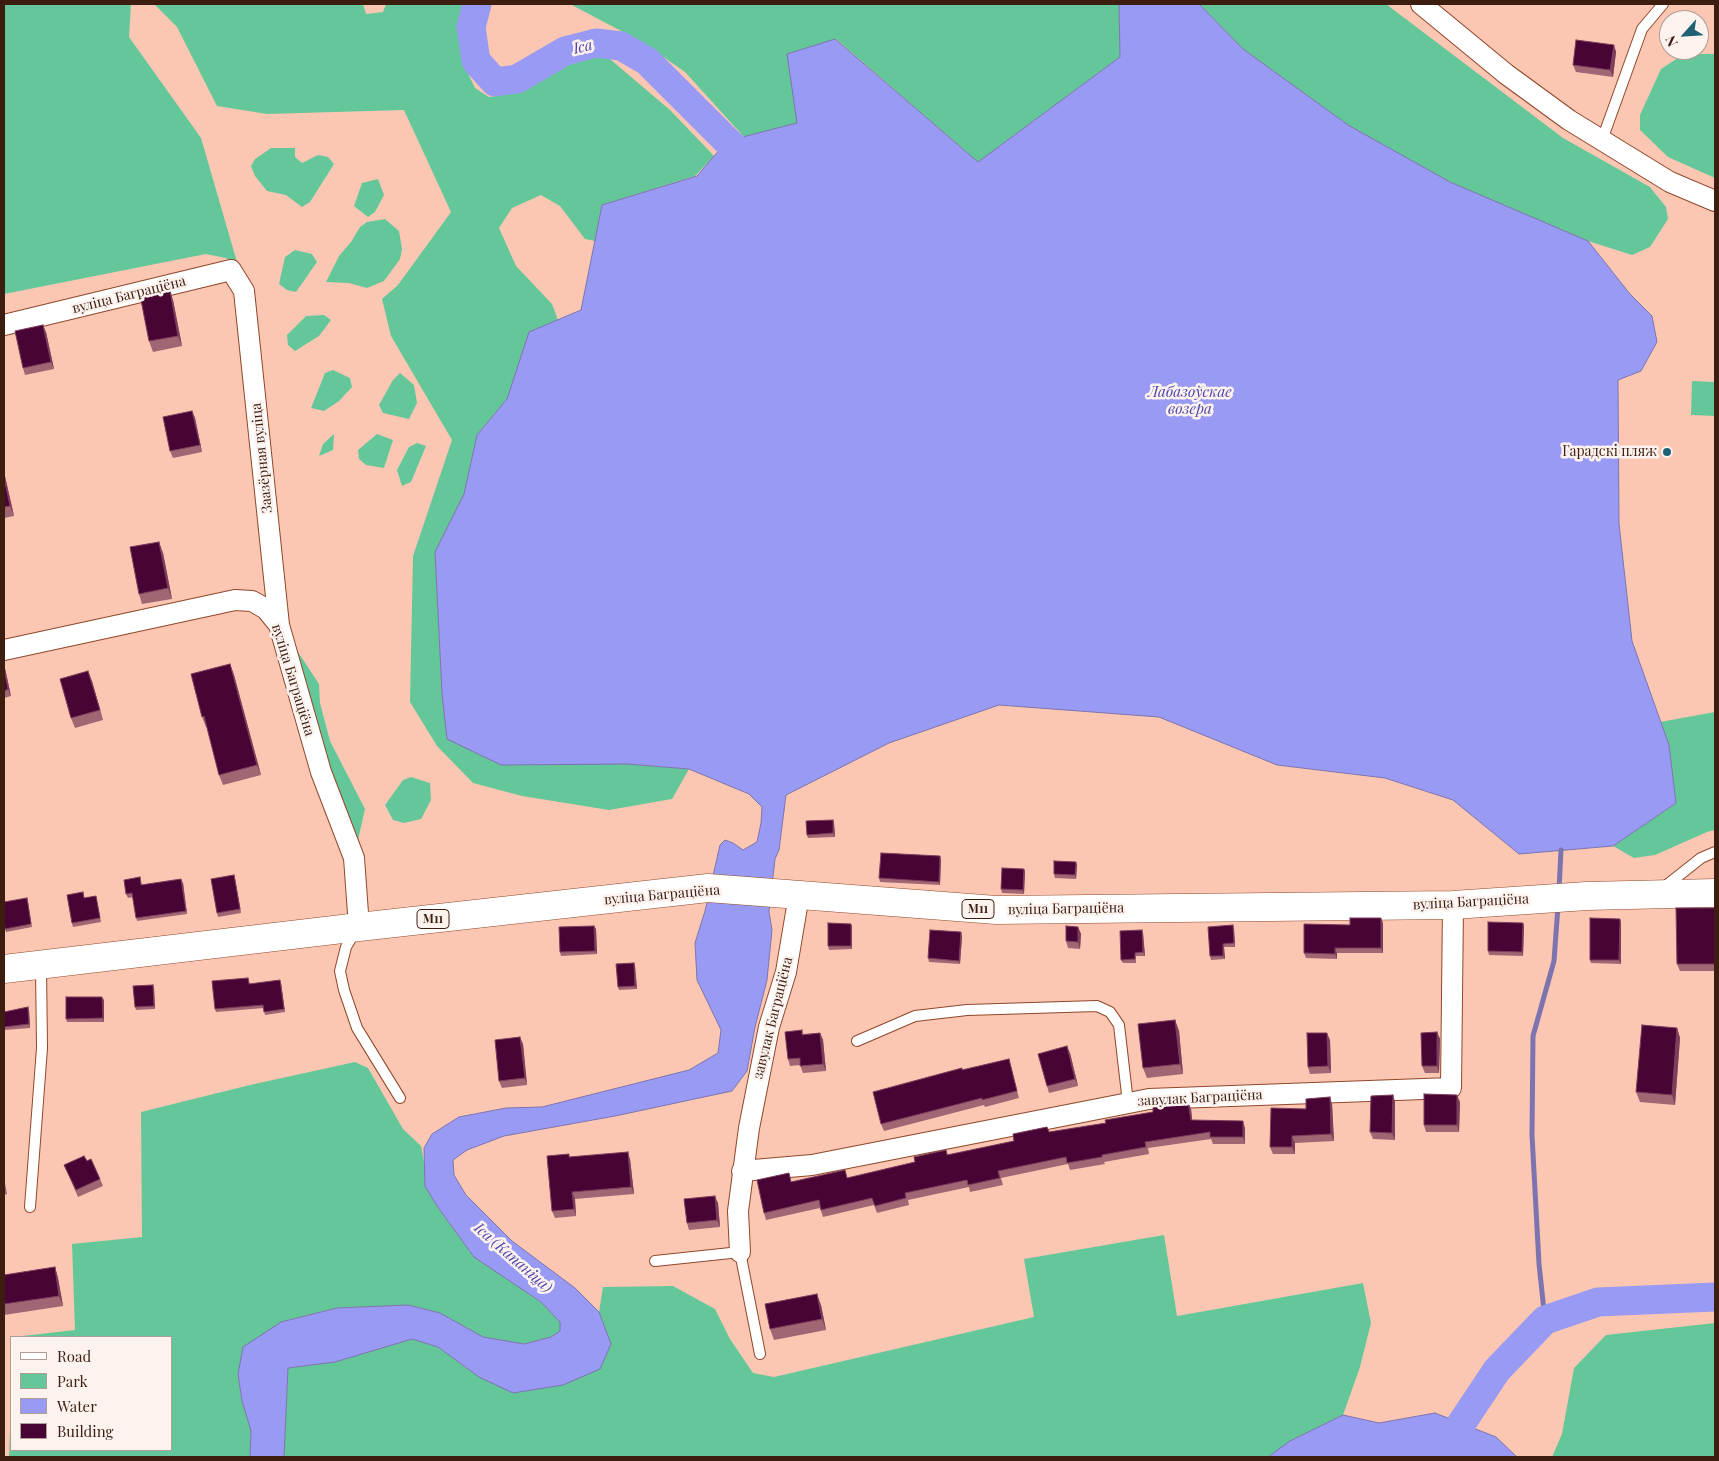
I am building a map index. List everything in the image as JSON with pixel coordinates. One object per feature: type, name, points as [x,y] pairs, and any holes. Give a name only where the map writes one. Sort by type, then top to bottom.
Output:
[{"type":"highway","name":"вуліца Баграціёна","points":[[4,968],[708,888],[996,910],[1453,905],[1587,896],[1715,893]]},
{"type":"street","points":[[1421,4],[1506,74],[1569,120],[1670,182],[1715,201]]},
{"type":"street","name":"вуліца Баграціёна","points":[[4,325],[231,270],[244,291]]},
{"type":"street","name":"Заазёрная вуліца","points":[[244,291],[279,625]]},
{"type":"street","name":"вуліца Баграціёна","points":[[4,650],[235,600],[252,602],[266,609],[279,625],[321,772],[354,858],[359,927]]},
{"type":"street","name":"завулак Баграціёна","points":[[740,1252],[738,1211],[742,1171],[769,1027],[786,972],[787,894]]},
{"type":"street","name":"завулак Баграціёна","points":[[742,1171],[812,1165],[1149,1099],[1451,1088],[1453,905]]},
{"type":"lane","points":[[1602,140],[1642,29],[1663,4]]},
{"type":"lane","points":[[1654,895],[1701,858],[1715,852]]},
{"type":"lane","points":[[359,927],[346,947],[340,971],[344,990],[357,1028],[400,1098]]},
{"type":"lane","points":[[30,1207],[42,1048],[41,963]]},
{"type":"lane","points":[[857,1041],[915,1016],[968,1010],[1097,1006],[1110,1012],[1118,1024],[1128,1103]]},
{"type":"lane","points":[[655,1261],[740,1252],[760,1354]]},
{"type":"green space","points":[[4,4],[131,4],[129,37],[201,138],[239,269],[226,258],[206,254],[4,294]]},
{"type":"green space","points":[[154,4],[363,4],[366,14],[383,12],[386,4],[463,4],[459,28],[464,65],[475,88],[489,97],[503,95],[524,87],[562,65],[580,58],[597,56],[610,59],[670,110],[714,156],[695,176],[602,205],[595,241],[585,239],[560,206],[541,195],[512,208],[499,228],[516,266],[552,304],[558,320],[529,332],[507,399],[477,435],[464,494],[435,552],[442,694],[447,739],[627,764],[689,769],[672,799],[609,810],[522,796],[473,783],[437,746],[410,702],[413,556],[452,440],[391,336],[382,299],[398,285],[451,212],[404,110],[267,114],[217,106],[177,27]]},
{"type":"green space","points":[[570,4],[1121,4],[1119,5],[1120,57],[978,162],[836,39],[788,54],[798,123],[744,137],[685,72],[642,42]]},
{"type":"green space","points":[[1199,4],[1386,4],[1563,138],[1650,187],[1666,207],[1668,219],[1650,247],[1632,255],[1588,241],[1450,182],[1348,125],[1243,49]]},
{"type":"green space","points":[[1709,54],[1715,54],[1715,178],[1668,157],[1640,130],[1640,115],[1661,69],[1675,60],[1709,60]]},
{"type":"green space","points":[[271,148],[295,148],[295,157],[302,163],[318,155],[328,157],[334,164],[310,202],[302,207],[286,195],[267,191],[255,176],[251,166],[255,159]]},
{"type":"green space","points":[[378,179],[384,195],[375,212],[368,217],[354,206],[362,183]]},
{"type":"green space","points":[[385,219],[399,231],[402,249],[400,259],[384,281],[367,288],[349,283],[326,282],[339,256],[351,242],[360,227],[367,222]]},
{"type":"green space","points":[[295,250],[312,254],[317,262],[296,292],[287,290],[279,284],[285,257]]},
{"type":"green space","points":[[324,315],[331,320],[319,336],[295,351],[288,345],[287,335],[306,316]]},
{"type":"green space","points":[[333,370],[350,378],[352,387],[339,401],[324,411],[311,408],[325,373]]},
{"type":"green space","points":[[400,373],[414,385],[417,403],[409,419],[383,413],[379,405],[393,380]]},
{"type":"green space","points":[[1692,381],[1715,382],[1715,416],[1691,415]]},
{"type":"green space","points":[[334,434],[333,450],[319,456],[323,444]]},
{"type":"green space","points":[[377,434],[393,440],[384,468],[366,465],[359,459],[358,450]]},
{"type":"green space","points":[[417,443],[426,446],[411,482],[402,486],[397,470],[409,447]]},
{"type":"green space","points":[[298,652],[319,684],[320,703],[330,741],[365,809],[356,849],[328,769]]},
{"type":"green space","points":[[1715,712],[1715,830],[1655,855],[1634,858],[1613,846],[1676,803],[1669,745],[1660,722]]},
{"type":"green space","points":[[411,777],[430,783],[431,800],[421,819],[404,823],[393,820],[385,805],[403,780]]},
{"type":"green space","points":[[355,1062],[368,1068],[403,1129],[421,1146],[426,1172],[425,1186],[474,1257],[541,1302],[560,1322],[560,1331],[551,1337],[524,1344],[483,1337],[440,1313],[408,1305],[337,1308],[281,1322],[238,1374],[242,1401],[251,1431],[250,1457],[9,1457],[10,1432],[10,1451],[172,1451],[172,1336],[23,1336],[75,1330],[72,1244],[142,1237],[141,1112]]},
{"type":"green space","points":[[1164,1235],[1177,1316],[1363,1283],[1371,1323],[1360,1367],[1343,1415],[1290,1441],[1268,1457],[284,1457],[288,1368],[335,1362],[412,1339],[438,1347],[479,1377],[611,1344],[599,1312],[603,1287],[673,1286],[715,1309],[730,1339],[753,1373],[774,1377],[1034,1317],[1024,1259]]},
{"type":"green space","points":[[1715,1323],[1715,1457],[1552,1457],[1562,1434],[1574,1368],[1606,1335]]},
{"type":"water","name":"Лабазоўскае возера","points":[[1199,4],[1243,49],[1348,125],[1450,182],[1588,241],[1630,294],[1652,316],[1657,342],[1641,371],[1618,380],[1619,524],[1632,641],[1669,745],[1676,803],[1613,846],[1519,854],[1453,800],[1385,778],[1277,765],[1159,717],[999,705],[889,743],[786,795],[779,850],[775,859],[769,912],[772,930],[767,980],[755,1027],[747,1071],[732,1091],[615,1116],[504,1136],[467,1150],[453,1160],[454,1175],[466,1195],[512,1241],[575,1288],[599,1312],[611,1344],[600,1369],[563,1385],[513,1393],[479,1377],[438,1347],[412,1339],[335,1362],[288,1368],[284,1457],[250,1457],[251,1431],[242,1401],[238,1374],[243,1347],[281,1322],[337,1308],[408,1305],[440,1313],[483,1337],[524,1344],[551,1337],[560,1331],[560,1322],[541,1302],[474,1257],[437,1206],[425,1186],[424,1148],[432,1134],[459,1117],[506,1108],[542,1107],[689,1070],[718,1053],[721,1030],[697,980],[695,943],[705,911],[720,845],[725,840],[743,850],[757,842],[762,807],[749,794],[689,769],[627,764],[501,765],[447,739],[442,694],[435,552],[464,494],[477,435],[507,399],[529,332],[581,310],[602,205],[697,176],[727,141],[797,123],[787,54],[835,39],[978,162],[1120,57],[1119,5]]},
{"type":"water","points":[[1435,1413],[1496,1437],[1517,1457],[1268,1457],[1290,1441],[1343,1415],[1379,1423]]},
{"type":"building","points":[[1576,40],[1614,45],[1610,70],[1573,65]]},
{"type":"building","points":[[170,290],[178,336],[149,341],[140,295]]},
{"type":"building","points":[[43,325],[51,362],[23,368],[15,331]]},
{"type":"building","points":[[192,411],[200,445],[170,451],[163,417]]},
{"type":"building","points":[[4,478],[10,506],[4,507]]},
{"type":"building","points":[[159,542],[168,588],[139,594],[130,547]]},
{"type":"building","points":[[230,664],[257,765],[219,775],[191,674]]},
{"type":"building","points":[[4,669],[8,689],[4,691]]},
{"type":"building","points":[[88,671],[100,710],[71,718],[60,679]]},
{"type":"building","points":[[833,820],[833,833],[807,835],[806,821]]},
{"type":"building","points":[[881,853],[940,856],[939,882],[879,878]]},
{"type":"building","points":[[1054,861],[1076,862],[1075,875],[1054,874]]},
{"type":"building","points":[[1002,868],[1024,869],[1023,890],[1001,889]]},
{"type":"building","points":[[234,875],[240,909],[217,913],[211,879]]},
{"type":"building","points":[[140,877],[141,885],[181,879],[186,911],[136,918],[132,893],[126,894],[124,880]]},
{"type":"building","points":[[83,892],[84,898],[96,896],[100,918],[72,923],[67,895]]},
{"type":"building","points":[[27,898],[31,924],[5,929],[4,902]]},
{"type":"building","points":[[1676,908],[1715,908],[1715,964],[1677,964]]},
{"type":"building","points":[[1350,918],[1381,918],[1381,948],[1335,948],[1335,954],[1304,953],[1304,924],[1350,925]]},
{"type":"building","points":[[1590,918],[1620,919],[1619,960],[1590,960]]},
{"type":"building","points":[[1488,922],[1523,923],[1522,952],[1488,951]]},
{"type":"building","points":[[828,923],[851,924],[851,946],[828,946]]},
{"type":"building","points":[[1233,925],[1234,943],[1223,944],[1223,956],[1210,956],[1208,927]]},
{"type":"building","points":[[594,926],[595,951],[560,952],[559,927]]},
{"type":"building","points":[[1066,926],[1078,927],[1078,942],[1066,941]]},
{"type":"building","points":[[930,930],[961,932],[959,961],[928,958]]},
{"type":"building","points":[[1142,930],[1143,952],[1135,953],[1135,959],[1121,960],[1120,931]]},
{"type":"building","points":[[634,963],[635,986],[618,987],[616,964]]},
{"type":"building","points":[[248,978],[249,984],[280,980],[284,1009],[264,1012],[263,1005],[215,1009],[212,981]]},
{"type":"building","points":[[153,985],[154,1006],[135,1007],[133,986]]},
{"type":"building","points":[[66,997],[102,997],[103,1018],[66,1019]]},
{"type":"building","points":[[28,1007],[29,1024],[4,1027],[4,1012]]},
{"type":"building","points":[[1175,1020],[1180,1064],[1143,1068],[1138,1024]]},
{"type":"building","points":[[1642,1025],[1677,1028],[1672,1095],[1636,1092]]},
{"type":"building","points":[[802,1030],[802,1035],[820,1033],[823,1064],[800,1066],[800,1058],[788,1059],[785,1032]]},
{"type":"building","points":[[1437,1032],[1437,1066],[1422,1066],[1421,1033]]},
{"type":"building","points":[[1307,1033],[1327,1033],[1328,1066],[1308,1067]]},
{"type":"building","points":[[520,1037],[525,1078],[499,1081],[495,1040]]},
{"type":"building","points":[[1067,1046],[1075,1079],[1047,1086],[1038,1054]]},
{"type":"building","points":[[1009,1059],[1017,1091],[881,1124],[873,1092],[962,1068],[962,1070]]},
{"type":"building","points":[[1424,1094],[1457,1095],[1457,1125],[1424,1125]]},
{"type":"building","points":[[1393,1095],[1392,1133],[1370,1132],[1371,1096]]},
{"type":"building","points":[[1330,1097],[1331,1134],[1292,1136],[1292,1147],[1270,1147],[1271,1108],[1306,1109],[1306,1099]]},
{"type":"building","points":[[1188,1102],[1191,1120],[1243,1121],[1243,1137],[1210,1137],[1210,1132],[1145,1142],[1146,1147],[1102,1155],[1102,1157],[1067,1163],[1066,1157],[998,1171],[1000,1178],[968,1185],[967,1180],[905,1193],[906,1198],[875,1206],[872,1198],[821,1210],[819,1200],[764,1213],[757,1180],[789,1173],[791,1182],[845,1170],[847,1178],[915,1162],[914,1157],[946,1150],[947,1155],[1014,1141],[1013,1134],[1047,1127],[1049,1132],[1106,1123],[1105,1120],[1153,1112],[1153,1107]]},
{"type":"building","points":[[628,1152],[631,1187],[572,1192],[574,1209],[552,1211],[547,1156],[569,1154],[569,1157]]},
{"type":"building","points":[[84,1156],[87,1161],[91,1159],[100,1179],[76,1190],[64,1165]]},
{"type":"building","points":[[715,1196],[717,1220],[687,1223],[684,1199]]},
{"type":"building","points":[[55,1267],[59,1296],[4,1304],[4,1275]]},
{"type":"building","points":[[817,1294],[822,1319],[770,1329],[765,1304]]},
{"type":"waterway","name":"Іса","points":[[477,4],[471,27],[476,61],[495,82],[517,79],[565,51],[596,43],[621,46],[647,61],[727,141],[756,166]]},
{"type":"waterway","points":[[1559,890],[1561,850]]},
{"type":"waterway","points":[[1545,1320],[1539,1264],[1532,1135],[1533,1036],[1554,961],[1558,906]]},
{"type":"waterway","points":[[1439,1457],[1497,1370],[1545,1320],[1598,1302],[1715,1297]]},
{"type":"place","name":"Гарадскі пляж","points":[[1667,452]]},
{"type":"water label","name":"Іса (Капаніца)","points":[[513,1258]]}]
